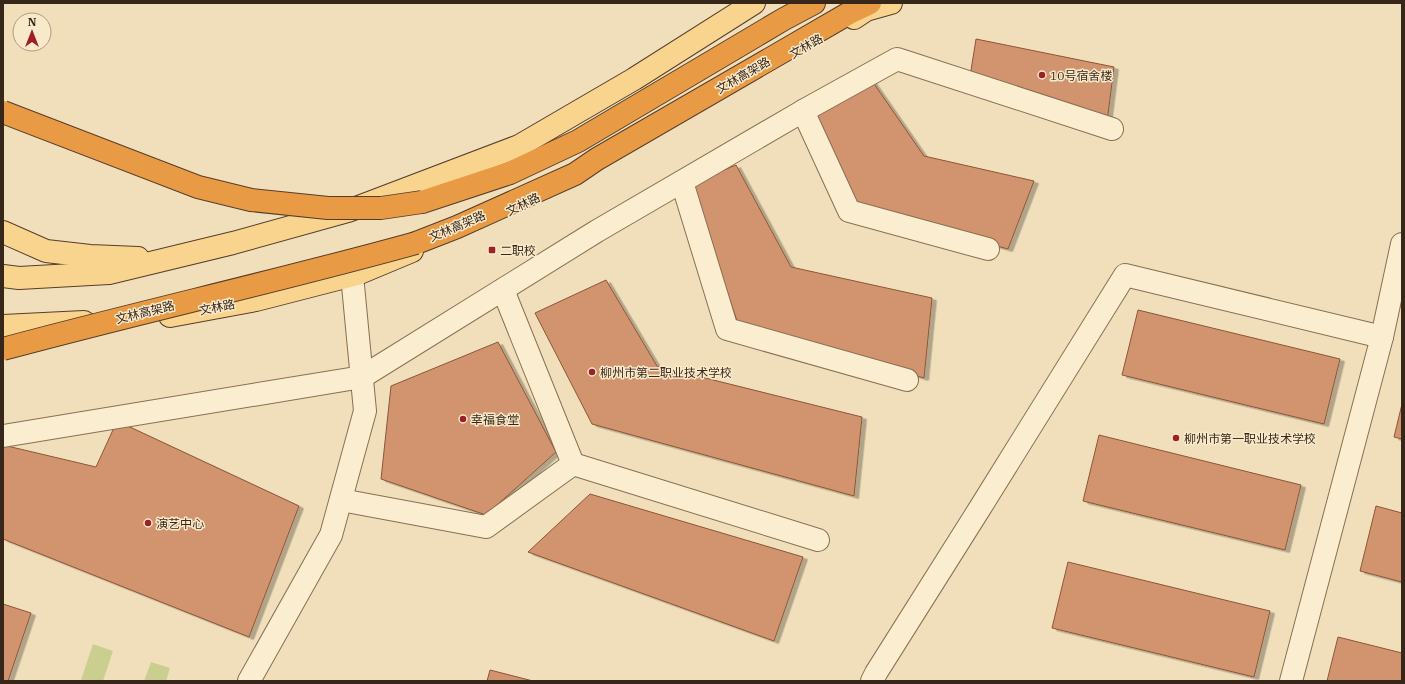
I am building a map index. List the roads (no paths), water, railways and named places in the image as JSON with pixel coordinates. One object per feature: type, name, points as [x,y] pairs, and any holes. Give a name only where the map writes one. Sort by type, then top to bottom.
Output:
[{"type":"highway","points":[[3,112],[198,187],[251,200],[289,205],[328,208],[381,208],[422,202],[503,175],[578,141],[784,19],[814,3]]},
{"type":"highway","name":"文林高架路","points":[[3,350],[63,333],[356,260],[416,243],[457,227],[574,174],[597,159],[851,12],[870,3]]},
{"type":"main road","points":[[3,276],[19,278],[109,273],[233,243],[348,211],[518,146],[634,79],[754,3]]},
{"type":"main road","name":"文林路","points":[[3,326],[160,318],[256,300],[352,275],[516,209],[596,167],[866,10],[891,3]]},
{"type":"main road","points":[[7,231],[46,251],[90,256],[167,260]]},
{"type":"street","points":[[3,436],[362,377],[597,231],[803,111],[897,59],[1112,129]]},
{"type":"street","points":[[803,111],[849,211],[988,249]]},
{"type":"street","points":[[682,182],[728,329],[907,380]]},
{"type":"street","points":[[1291,681],[1382,337],[1402,244]]},
{"type":"street","points":[[249,681],[331,535],[365,411],[352,275]]},
{"type":"street","points":[[872,681],[1125,275],[1382,337]]},
{"type":"street","points":[[504,290],[573,464]]},
{"type":"street","points":[[341,500],[486,527],[573,464]]},
{"type":"street","points":[[573,464],[818,540]]},
{"type":"place","name":"10号宿舍楼","points":[[1042,75]]},
{"type":"place","name":"二职校","points":[[492,250]]},
{"type":"place","name":"柳州市第二职业技术学校","points":[[592,372]]},
{"type":"place","name":"幸福食堂","points":[[463,419]]},
{"type":"place","name":"柳州市第一职业技术学校","points":[[1176,438]]},
{"type":"place","name":"演艺中心","points":[[148,523]]}]
